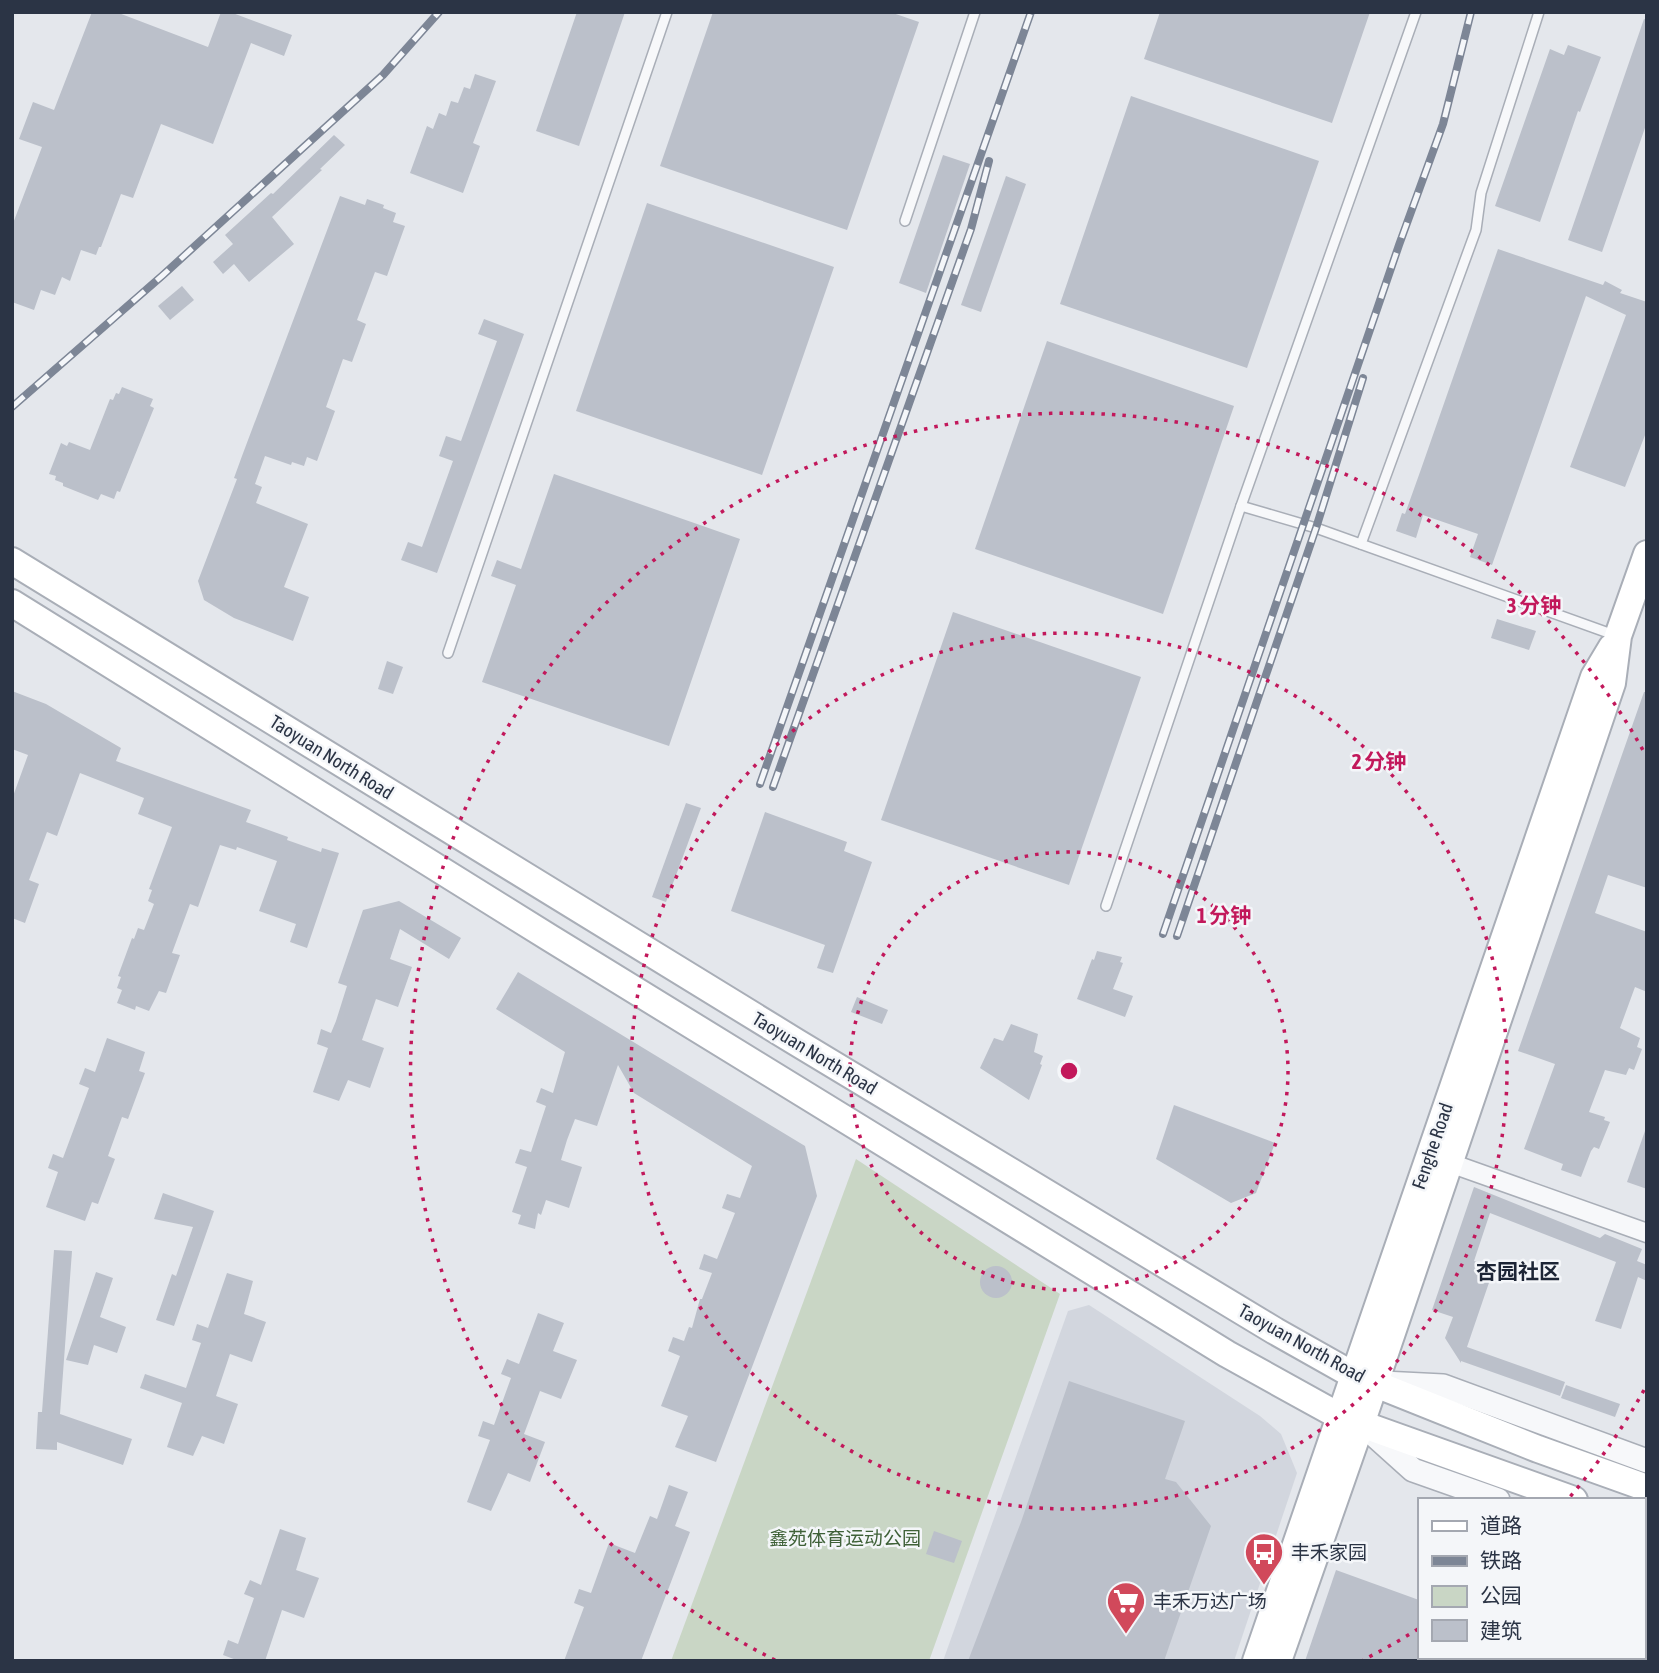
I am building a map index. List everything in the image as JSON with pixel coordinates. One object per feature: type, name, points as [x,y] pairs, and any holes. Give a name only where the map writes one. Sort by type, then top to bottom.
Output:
[{"type":"main road","name":"Fenghe Road","points":[[1278,1661],[1350,1420],[1594,677],[1618,636],[1647,554]]},
{"type":"main road","name":"Taoyuan North Road","points":[[12,561],[796,1042],[1275,1331],[1364,1378],[1538,1449],[1647,1488]]},
{"type":"main road","name":"Taoyuan North Road","points":[[12,603],[1204,1340],[1350,1420],[1568,1498]]},
{"type":"main road","name":"Fenghe Road","points":[[1364,1378],[1450,1163],[1612,683],[1618,636]]},
{"type":"main road","name":"Fenghe Road","points":[[1256,1661],[1350,1420]]},
{"type":"street","points":[[1450,1163],[1647,1233]]},
{"type":"street","points":[[1364,1378],[1443,1386],[1647,1461]]},
{"type":"street","points":[[1350,1420],[1413,1470],[1492,1498]]},
{"type":"lane","points":[[448,653],[667,12]]},
{"type":"lane","points":[[905,221],[975,12]]},
{"type":"lane","points":[[1106,905],[1241,506],[1416,12]]},
{"type":"lane","points":[[1361,544],[1476,230],[1481,193],[1539,12]]},
{"type":"lane","points":[[1241,506],[1361,544],[1618,636]]},
{"type":"shaded area","name":"丰禾万达广场","points":[[1089,1305],[1260,1416],[1281,1434],[1297,1473],[1234,1661],[943,1661],[1068,1311]]},
{"type":"green space","name":"鑫苑体育运动公园","points":[[856,1159],[1060,1294],[929,1661],[671,1661]]},
{"type":"building","points":[[92,12],[116,12],[208,47],[221,12],[230,12],[292,35],[284,56],[251,43],[213,144],[161,124],[133,198],[121,194],[96,255],[81,250],[70,281],[62,277],[55,295],[41,290],[34,310],[12,302],[12,226],[42,147],[19,139],[33,102],[54,110]]},
{"type":"building","points":[[577,12],[625,12],[579,146],[536,131]]},
{"type":"building","points":[[713,12],[890,12],[919,22],[847,230],[660,166]]},
{"type":"building","points":[[1160,12],[1370,12],[1332,123],[1144,59]]},
{"type":"building","points":[[1644,19],[1647,20],[1647,122],[1602,252],[1568,240]]},
{"type":"building","points":[[1568,45],[1601,57],[1580,112],[1578,111],[1540,222],[1495,206],[1550,49],[1564,55]]},
{"type":"building","points":[[475,74],[496,81],[473,143],[480,146],[463,193],[410,173],[427,126],[433,129],[439,113],[446,116],[451,101],[458,103],[464,87],[470,89]]},
{"type":"building","points":[[1131,96],[1319,161],[1247,368],[1060,304]]},
{"type":"building","points":[[334,135],[345,145],[272,217],[294,244],[249,282],[234,264],[223,274],[213,262],[233,244],[225,235],[273,194]]},
{"type":"building","points":[[943,155],[970,164],[926,293],[899,283]]},
{"type":"building","points":[[1006,176],[1026,184],[981,312],[961,305]]},
{"type":"building","points":[[340,196],[365,205],[367,199],[384,205],[383,208],[396,213],[393,222],[405,226],[387,276],[375,272],[357,320],[366,324],[352,362],[343,359],[326,407],[335,411],[317,461],[307,457],[304,466],[292,462],[291,465],[265,456],[255,484],[262,487],[256,503],[308,524],[284,587],[309,597],[293,641],[234,618],[204,600],[198,581]]},
{"type":"building","points":[[647,203],[834,267],[762,475],[576,411]]},
{"type":"building","points":[[1498,249],[1603,285],[1605,281],[1622,290],[1620,293],[1647,302],[1647,430],[1625,487],[1570,467],[1626,315],[1586,296],[1492,565],[1470,557],[1478,534],[1423,515],[1416,538],[1396,531],[1402,513],[1405,514]]},
{"type":"building","points":[[182,286],[194,300],[170,320],[158,306]]},
{"type":"building","points":[[484,319],[524,334],[437,573],[401,560],[408,542],[422,547],[453,461],[439,456],[446,436],[461,441],[497,341],[478,334]]},
{"type":"building","points":[[1047,341],[1234,406],[1163,614],[975,549]]},
{"type":"building","points":[[122,387],[153,399],[150,406],[154,408],[120,492],[117,491],[114,499],[101,494],[98,500],[63,486],[63,483],[55,480],[56,476],[49,474],[61,443],[67,446],[69,442],[90,450],[110,399],[113,400],[116,393],[119,394]]},
{"type":"building","points":[[554,474],[740,539],[669,746],[482,682],[516,585],[491,576],[497,560],[521,569]]},
{"type":"building","points":[[953,612],[1141,677],[1069,885],[881,820]]},
{"type":"building","points":[[1497,619],[1536,631],[1529,650],[1491,638]]},
{"type":"building","points":[[387,661],[403,667],[393,694],[378,689]]},
{"type":"building","points":[[12,691],[46,704],[121,748],[116,761],[251,810],[246,822],[288,837],[287,840],[321,852],[322,848],[339,853],[307,948],[290,942],[296,924],[259,911],[277,861],[237,847],[236,850],[220,845],[198,907],[190,904],[172,953],[180,955],[166,993],[159,991],[149,1011],[136,1006],[135,1010],[117,1003],[122,990],[117,988],[121,977],[118,976],[132,938],[134,939],[138,928],[144,930],[154,904],[148,901],[152,890],[149,889],[172,827],[138,814],[144,798],[80,773],[57,836],[47,832],[29,880],[39,884],[25,923],[12,918],[12,799],[28,755],[12,749]]},
{"type":"building","points":[[1644,692],[1647,692],[1647,888],[1608,875],[1595,913],[1647,932],[1647,992],[1635,987],[1620,1028],[1640,1038],[1637,1047],[1642,1049],[1634,1070],[1629,1068],[1626,1075],[1605,1070],[1589,1112],[1605,1117],[1604,1120],[1610,1122],[1599,1149],[1594,1147],[1591,1151],[1581,1177],[1561,1170],[1563,1164],[1524,1149],[1555,1064],[1518,1051]]},
{"type":"building","points":[[686,803],[701,808],[666,902],[652,897]]},
{"type":"building","points":[[765,812],[847,842],[844,851],[872,862],[833,973],[817,968],[825,945],[731,911]]},
{"type":"building","points":[[399,901],[461,938],[449,959],[400,929],[390,959],[412,967],[398,1007],[376,999],[362,1040],[384,1048],[370,1088],[348,1080],[339,1101],[313,1092],[328,1048],[317,1044],[321,1029],[331,1033],[336,1021],[347,986],[338,983],[363,910]]},
{"type":"building","points":[[1097,951],[1122,957],[1120,962],[1123,963],[1113,989],[1133,996],[1125,1017],[1077,999]]},
{"type":"building","points":[[518,972],[805,1146],[817,1196],[716,1462],[675,1447],[688,1416],[661,1406],[680,1356],[668,1351],[673,1337],[684,1341],[689,1327],[692,1328],[700,1299],[712,1273],[699,1269],[704,1254],[717,1259],[735,1213],[722,1208],[727,1194],[740,1198],[752,1166],[634,1093],[618,1065],[597,1126],[575,1119],[567,1140],[561,1160],[582,1167],[569,1208],[546,1200],[541,1215],[538,1213],[535,1229],[518,1224],[521,1215],[512,1212],[527,1167],[515,1163],[520,1149],[531,1152],[546,1106],[536,1102],[541,1088],[553,1093],[565,1052],[496,1009]]},
{"type":"building","points":[[857,997],[888,1010],[882,1024],[851,1012]]},
{"type":"building","points":[[1011,1024],[1038,1034],[1034,1052],[1043,1056],[1042,1065],[1029,1100],[980,1068],[994,1038],[1003,1041]]},
{"type":"building","points":[[107,1038],[145,1052],[139,1071],[145,1073],[128,1119],[122,1117],[108,1156],[115,1159],[98,1204],[92,1202],[85,1221],[46,1207],[58,1172],[48,1168],[53,1154],[63,1158],[89,1088],[79,1084],[85,1068],[95,1072]]},
{"type":"building","points":[[1174,1105],[1275,1143],[1256,1193],[1231,1203],[1156,1159]]},
{"type":"building","points":[[1647,1131],[1647,1189],[1627,1182]]},
{"type":"building","points":[[1474,1187],[1600,1238],[1605,1234],[1642,1249],[1637,1261],[1647,1265],[1647,1281],[1638,1277],[1621,1329],[1595,1321],[1616,1262],[1490,1213],[1474,1261],[1494,1268],[1467,1347],[1565,1382],[1560,1396],[1461,1363],[1445,1338],[1453,1317],[1432,1310]]},
{"type":"building","points":[[163,1193],[214,1211],[174,1326],[156,1320],[172,1274],[176,1276],[193,1227],[154,1219]]},
{"type":"building","points":[[54,1250],[72,1251],[60,1414],[132,1439],[123,1465],[57,1442],[57,1450],[36,1449],[38,1412],[42,1412]]},
{"type":"building","points":[[996,1266],[1007,1271],[1012,1282],[1007,1293],[996,1298],[985,1293],[980,1282],[985,1271]]},
{"type":"building","points":[[96,1272],[113,1278],[100,1317],[126,1327],[117,1353],[94,1345],[88,1365],[66,1360]]},
{"type":"building","points":[[227,1273],[253,1281],[244,1314],[266,1322],[252,1362],[230,1354],[216,1396],[238,1404],[224,1444],[202,1436],[193,1456],[167,1447],[182,1403],[140,1388],[145,1374],[186,1388],[201,1343],[192,1340],[197,1324],[208,1328]]},
{"type":"building","points":[[538,1313],[564,1323],[553,1351],[577,1360],[561,1399],[540,1391],[524,1434],[545,1442],[530,1482],[508,1473],[491,1511],[467,1502],[490,1440],[478,1436],[483,1421],[494,1425],[511,1378],[501,1374],[507,1359],[519,1364]]},
{"type":"building","points":[[1069,1381],[1185,1421],[1165,1479],[1176,1482],[1211,1526],[1164,1661],[968,1661],[1021,1522]]},
{"type":"building","points":[[1566,1385],[1620,1404],[1615,1417],[1561,1398]]},
{"type":"building","points":[[669,1485],[688,1492],[675,1526],[690,1532],[641,1661],[564,1661],[584,1607],[574,1603],[579,1589],[591,1593],[609,1543],[635,1553],[650,1516],[657,1519]]},
{"type":"building","points":[[280,1529],[306,1538],[296,1570],[319,1578],[304,1618],[282,1610],[265,1661],[239,1661],[223,1655],[228,1640],[238,1644],[254,1598],[244,1594],[250,1580],[261,1585]]},
{"type":"building","points":[[934,1531],[962,1541],[954,1563],[926,1554]]},
{"type":"building","points":[[1336,1570],[1418,1600],[1419,1661],[1305,1661]]},
{"type":"railway","points":[[12,407],[163,275],[383,75],[439,12]]},
{"type":"railway","points":[[760,784],[1031,12]]},
{"type":"railway","points":[[1163,934],[1443,124],[1471,12]]},
{"type":"railway","points":[[773,787],[971,229],[989,161]]},
{"type":"railway","points":[[1177,936],[1316,528],[1363,378]]},
{"type":"place","name":"丰禾家园","points":[[1264,1586]]},
{"type":"place","name":"丰禾万达广场","points":[[1126,1635]]},
{"type":"district","name":"杏园社区","points":[[1518,1272]]}]
